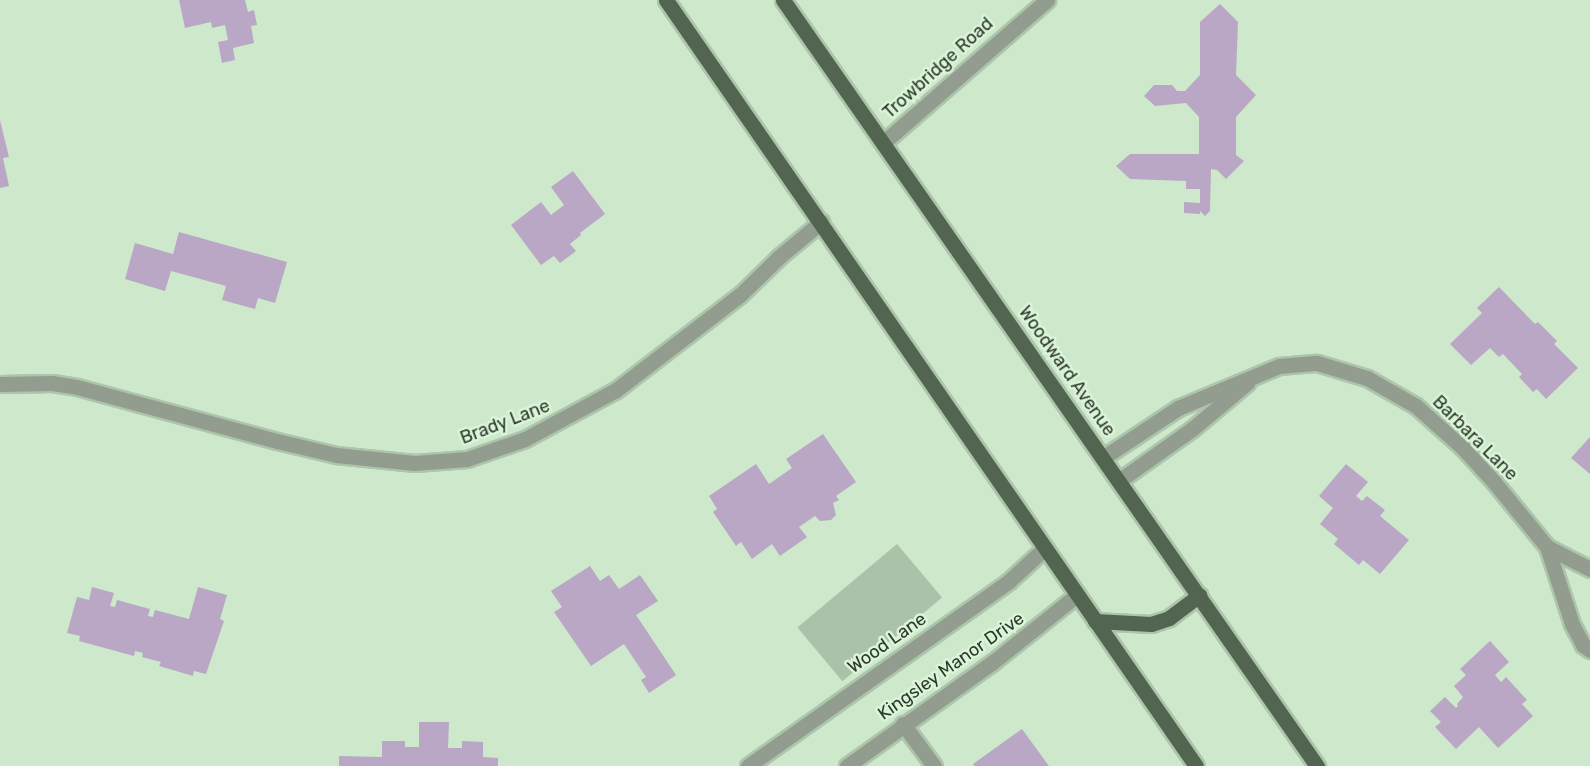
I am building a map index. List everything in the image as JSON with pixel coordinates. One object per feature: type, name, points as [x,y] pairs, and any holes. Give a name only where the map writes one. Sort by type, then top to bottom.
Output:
[{"type":"main road","points":[[666,0],[1196,766]]},
{"type":"main road","name":"Woodward Avenue","points":[[783,0],[1104,457],[1317,766]]},
{"type":"main road","points":[[1095,621],[1150,624],[1169,618],[1199,595]]},
{"type":"street","name":"Trowbridge Road","points":[[883,143],[1047,0]]},
{"type":"street","name":"Brady Lane","points":[[0,384],[52,383],[77,387],[336,455],[405,463],[467,459],[525,439],[616,390],[740,295],[779,257],[821,222]]},
{"type":"street","name":"Barbara Lane","points":[[1104,457],[1178,408],[1285,365],[1317,363],[1354,372],[1393,390],[1416,406],[1463,448],[1547,547],[1575,631],[1590,650]]},
{"type":"street","name":"Barbara Lane","points":[[1120,480],[1192,429],[1256,376]]},
{"type":"street","name":"Barbara Lane","points":[[1547,547],[1590,569]]},
{"type":"street","name":"Wood Lane","points":[[748,766],[1009,580],[1045,548]]},
{"type":"street","name":"Kingsley Manor Drive","points":[[847,766],[993,662],[1077,595]]},
{"type":"street","points":[[903,724],[933,766]]},
{"type":"green space","points":[[897,544],[942,598],[842,681],[797,628]]},
{"type":"building","points":[[179,0],[245,0],[248,12],[254,10],[257,25],[251,26],[254,43],[233,48],[235,60],[222,63],[218,42],[228,40],[225,25],[212,28],[211,22],[185,28]]},
{"type":"building","points":[[1220,4],[1238,22],[1236,75],[1256,95],[1236,117],[1236,155],[1244,161],[1226,179],[1217,170],[1211,169],[1210,211],[1205,216],[1200,211],[1200,214],[1184,213],[1184,202],[1200,203],[1200,189],[1186,189],[1186,181],[1130,179],[1116,166],[1130,154],[1199,154],[1199,117],[1186,103],[1155,106],[1144,96],[1154,85],[1172,85],[1177,91],[1185,91],[1200,75],[1200,22]]},
{"type":"building","points":[[0,120],[9,157],[3,158],[9,186],[0,188]]},
{"type":"building","points":[[573,171],[605,214],[580,233],[581,235],[570,244],[576,251],[560,263],[554,256],[541,265],[511,225],[541,202],[551,215],[564,205],[551,187]]},
{"type":"building","points":[[179,232],[287,262],[275,303],[258,298],[255,309],[222,300],[226,286],[171,271],[165,291],[125,279],[135,243],[173,254]]},
{"type":"building","points":[[1499,287],[1535,324],[1538,322],[1557,341],[1554,344],[1578,368],[1546,399],[1537,389],[1533,392],[1519,377],[1522,374],[1503,354],[1499,357],[1490,348],[1471,365],[1450,344],[1482,313],[1477,308]]},
{"type":"building","points":[[823,434],[856,482],[836,496],[839,500],[833,503],[836,515],[831,520],[820,521],[815,516],[799,527],[807,537],[780,556],[772,544],[752,559],[741,542],[736,546],[713,512],[717,509],[709,496],[756,464],[769,484],[792,468],[786,459]]},
{"type":"building","points":[[1590,437],[1590,474],[1571,458]]},
{"type":"building","points":[[1346,464],[1368,482],[1356,496],[1362,501],[1367,496],[1385,510],[1380,516],[1409,540],[1380,574],[1363,560],[1359,565],[1334,544],[1338,539],[1320,524],[1333,508],[1319,496]]},
{"type":"building","points":[[590,566],[600,581],[609,575],[619,589],[640,575],[658,601],[636,615],[676,675],[649,693],[641,680],[646,677],[624,644],[591,666],[554,612],[562,607],[551,591]]},
{"type":"building","points":[[92,587],[114,593],[110,606],[115,607],[117,600],[150,609],[148,616],[153,617],[155,610],[189,619],[198,587],[227,595],[220,619],[224,621],[206,674],[194,671],[193,676],[159,666],[161,662],[142,657],[143,653],[135,651],[134,656],[79,641],[80,636],[67,633],[77,597],[89,600]]},
{"type":"building","points":[[1490,641],[1509,662],[1495,675],[1501,682],[1506,677],[1527,700],[1522,704],[1533,716],[1498,748],[1479,727],[1456,749],[1435,727],[1441,722],[1430,711],[1445,697],[1456,708],[1458,706],[1457,704],[1463,697],[1454,686],[1466,675],[1460,669]]},
{"type":"building","points":[[419,722],[449,722],[448,748],[462,748],[462,741],[483,742],[483,757],[498,758],[498,766],[339,766],[339,756],[382,757],[382,741],[405,741],[405,747],[419,747]]},
{"type":"building","points":[[1022,729],[1049,766],[974,766],[973,764]]}]
